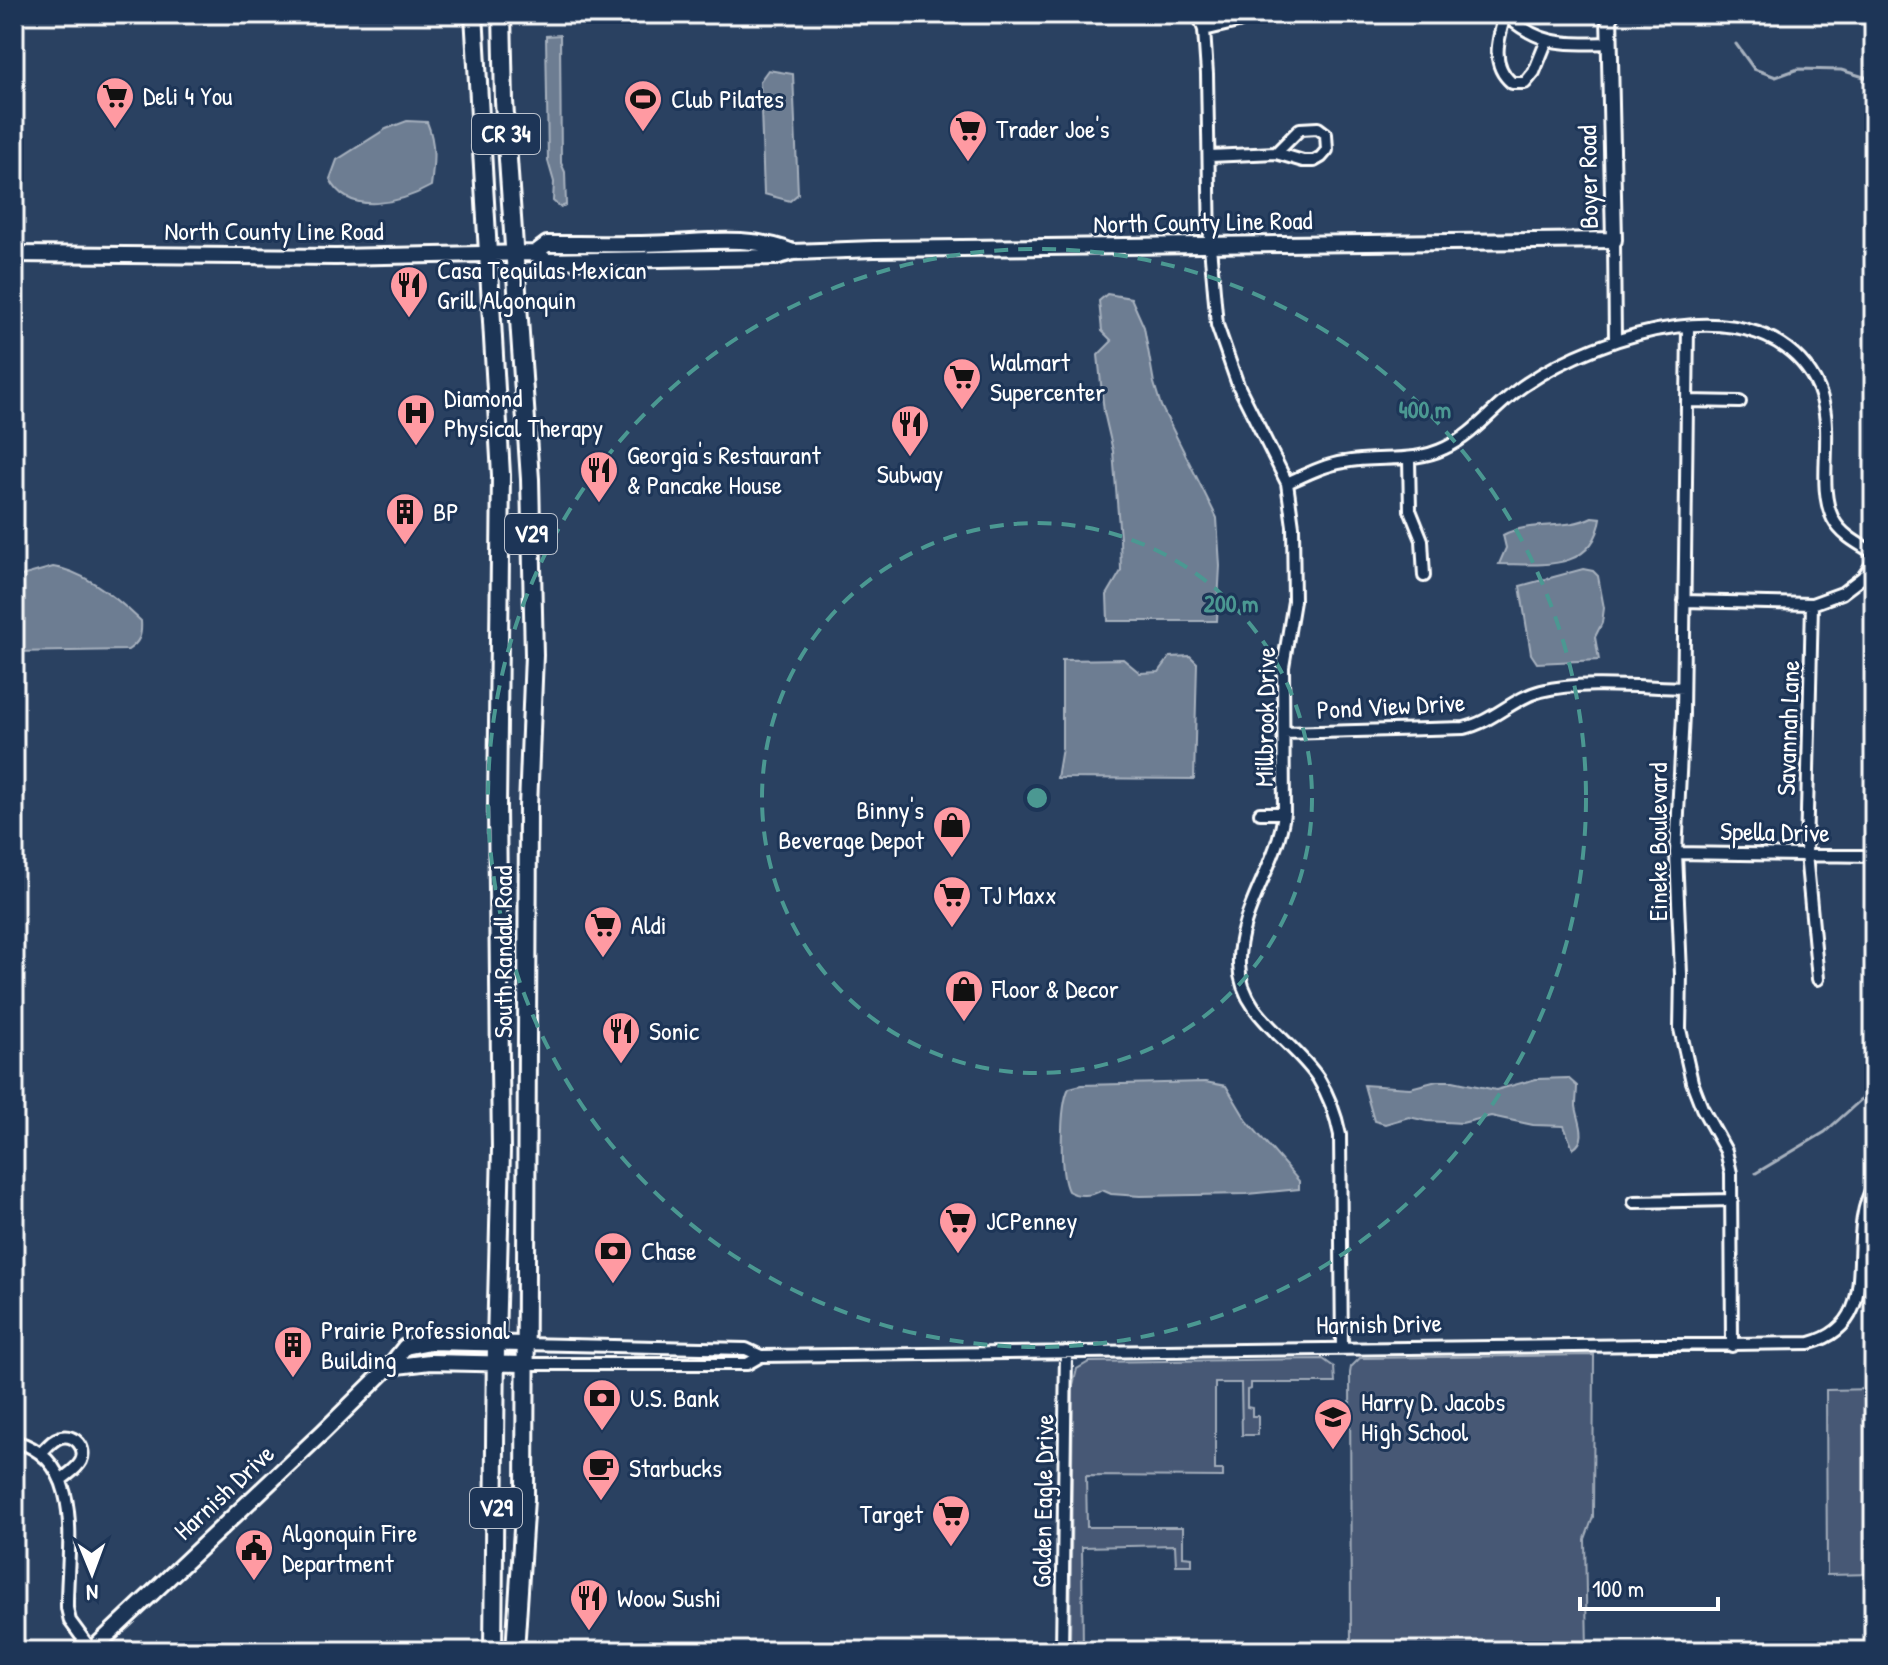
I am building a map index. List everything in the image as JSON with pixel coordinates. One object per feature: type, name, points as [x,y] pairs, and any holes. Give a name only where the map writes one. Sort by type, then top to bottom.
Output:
[{"type":"main road","name":"CR 34","points":[[474,14],[487,254]]},
{"type":"main road","name":"CR 34","points":[[502,14],[504,101],[515,253]]},
{"type":"main road","name":"South Randall Road","points":[[515,253],[530,479],[534,655],[528,807],[525,1499],[515,1651]]},
{"type":"main road","name":"South Randall Road","points":[[487,254],[501,475],[497,807],[501,1150],[493,1651]]},
{"type":"street","name":"Millbrook Drive","points":[[1198,14],[1204,30],[1210,156],[1210,246],[1217,325],[1238,385],[1287,483],[1293,526],[1294,592],[1283,667],[1284,813],[1280,836],[1241,937],[1241,978],[1248,999],[1318,1079],[1337,1119],[1340,1135],[1342,1349]]},
{"type":"street","points":[[1204,30],[1256,14]]},
{"type":"street","name":"Boyer Road","points":[[1609,14],[1615,338]]},
{"type":"street","points":[[1547,40],[1534,72],[1525,83],[1512,83],[1502,76],[1497,41],[1505,15],[1525,32],[1547,40],[1609,43]]},
{"type":"street","points":[[1210,156],[1276,153],[1314,161],[1327,150],[1326,134],[1318,128],[1300,129],[1276,153]]},
{"type":"street","name":"North County Line Road","points":[[14,254],[336,257],[535,253],[547,244],[727,239],[773,243],[793,252],[1614,240]]},
{"type":"street","points":[[1287,483],[1342,462],[1409,459],[1451,445],[1524,385],[1615,338],[1664,329],[1731,325],[1783,343],[1803,363],[1816,383],[1826,412],[1827,492],[1833,519],[1841,530],[1874,553]]},
{"type":"street","name":"Eineke Boulevard","points":[[1688,327],[1683,688],[1676,853],[1682,1044],[1702,1108],[1726,1151],[1731,1173],[1732,1346]]},
{"type":"street","points":[[1687,401],[1740,402]]},
{"type":"street","points":[[1409,459],[1410,510],[1422,540],[1424,576]]},
{"type":"street","points":[[1684,601],[1812,604],[1842,593],[1863,577],[1874,561]]},
{"type":"street","name":"Savannah Lane","points":[[1812,604],[1806,854],[1818,979]]},
{"type":"street","name":"Pond View Drive","points":[[1284,733],[1456,729],[1489,720],[1537,691],[1560,687],[1683,688]]},
{"type":"street","points":[[1260,813],[1284,813]]},
{"type":"street","name":"Spella Drive","points":[[1676,853],[1874,856]]},
{"type":"street","name":"Harnish Drive","points":[[92,1651],[389,1367],[405,1347],[496,1342],[746,1349],[761,1356],[1810,1343],[1832,1336],[1849,1321],[1860,1299],[1863,1277],[1861,1225],[1874,1185]]},
{"type":"street","points":[[1634,1202],[1732,1200]]},
{"type":"street","name":"Golden Eagle Drive","points":[[1062,1651],[1066,1352]]},
{"type":"street","name":"Harnish Drive","points":[[389,1367],[430,1362],[747,1364],[761,1356]]},
{"type":"street","points":[[41,1453],[62,1436],[79,1443],[81,1460],[62,1479]]},
{"type":"street","points":[[14,1441],[41,1453],[53,1464],[62,1479],[68,1520],[67,1608],[70,1621],[92,1651]]},
{"type":"shaded area","points":[[560,35],[561,163],[565,172],[566,205],[560,207],[553,201],[554,182],[548,161],[546,36]]},
{"type":"shaded area","points":[[768,70],[793,74],[798,194],[790,201],[764,194],[760,81]]},
{"type":"shaded area","points":[[407,121],[427,122],[434,154],[431,186],[405,197],[376,203],[349,199],[338,191],[330,179],[337,160],[386,129]]},
{"type":"shaded area","points":[[1107,294],[1131,298],[1144,327],[1161,406],[1217,518],[1220,566],[1217,621],[1108,621],[1107,595],[1121,571],[1113,451],[1104,412],[1098,355],[1112,341],[1102,331],[1099,301]]},
{"type":"shaded area","points":[[1592,517],[1601,518],[1596,536],[1576,557],[1547,564],[1499,564],[1506,548],[1503,535],[1514,530],[1570,524]]},
{"type":"shaded area","points":[[53,567],[89,580],[141,621],[138,641],[128,650],[14,652],[14,578]]},
{"type":"shaded area","points":[[1583,569],[1593,571],[1598,576],[1604,608],[1602,623],[1595,637],[1599,660],[1537,663],[1531,654],[1520,586]]},
{"type":"shaded area","points":[[1190,656],[1197,663],[1194,779],[1057,778],[1062,748],[1062,660],[1123,659],[1140,673],[1159,672],[1170,657]]},
{"type":"shaded area","points":[[1568,1078],[1577,1086],[1576,1106],[1582,1135],[1573,1149],[1564,1126],[1533,1125],[1491,1116],[1462,1123],[1409,1117],[1385,1124],[1374,1121],[1364,1085],[1410,1088],[1437,1081],[1453,1081],[1496,1090],[1536,1079]]},
{"type":"shaded area","points":[[1205,1082],[1226,1086],[1247,1121],[1299,1181],[1299,1189],[1247,1194],[1140,1196],[1111,1194],[1102,1190],[1085,1195],[1068,1191],[1063,1170],[1062,1139],[1069,1088],[1081,1085]]},
{"type":"shaded area","points":[[1594,1355],[1593,1517],[1585,1539],[1587,1651],[1351,1651],[1351,1367],[1360,1358]]},
{"type":"shaded area","points":[[1323,1359],[1334,1367],[1335,1383],[1251,1383],[1251,1389],[1247,1390],[1247,1407],[1252,1408],[1252,1416],[1258,1416],[1258,1435],[1242,1435],[1241,1383],[1215,1383],[1215,1470],[1223,1470],[1223,1477],[1086,1476],[1087,1527],[1183,1527],[1183,1556],[1192,1557],[1192,1565],[1176,1565],[1175,1545],[1082,1547],[1083,1651],[1070,1651],[1073,1385],[1077,1369],[1089,1362]]},
{"type":"shaded area","points":[[1874,1389],[1874,1574],[1827,1575],[1826,1390]]},
{"type":"waterway","points":[[1736,44],[1754,69],[1776,77],[1798,69],[1841,70],[1874,77]]},
{"type":"waterway","points":[[1756,1173],[1825,1132],[1874,1088]]},
{"type":"place","name":"Deli 4 You","points":[[115,130]]},
{"type":"place","name":"Club Pilates","points":[[643,133]]},
{"type":"place","name":"Trader Joe's","points":[[968,163]]},
{"type":"place","name":"Casa Tequilas Mexican Grill Algonquin","points":[[409,319]]},
{"type":"place","name":"Walmart Supercenter","points":[[962,411]]},
{"type":"place","name":"Diamond Physical Therapy","points":[[416,447]]},
{"type":"place","name":"Subway","points":[[910,458]]},
{"type":"place","name":"Georgia's Restaurant & Pancake House","points":[[599,504]]},
{"type":"place","name":"BP","points":[[405,546]]},
{"type":"place","name":"Binny's Beverage Depot","points":[[952,859]]},
{"type":"place","name":"TJ Maxx","points":[[952,929]]},
{"type":"place","name":"Aldi","points":[[603,959]]},
{"type":"place","name":"Floor & Decor","points":[[964,1023]]},
{"type":"place","name":"Sonic","points":[[621,1065]]},
{"type":"place","name":"JCPenney","points":[[958,1255]]},
{"type":"place","name":"Chase","points":[[613,1285]]},
{"type":"place","name":"Prairie Professional Building","points":[[293,1379]]},
{"type":"place","name":"U.S. Bank","points":[[602,1432]]},
{"type":"place","name":"Harry D. Jacobs High School","points":[[1333,1451]]},
{"type":"place","name":"Starbucks","points":[[601,1502]]},
{"type":"place","name":"Target","points":[[951,1548]]},
{"type":"place","name":"Algonquin Fire Department","points":[[254,1582]]},
{"type":"place","name":"Woow Sushi","points":[[589,1632]]}]
